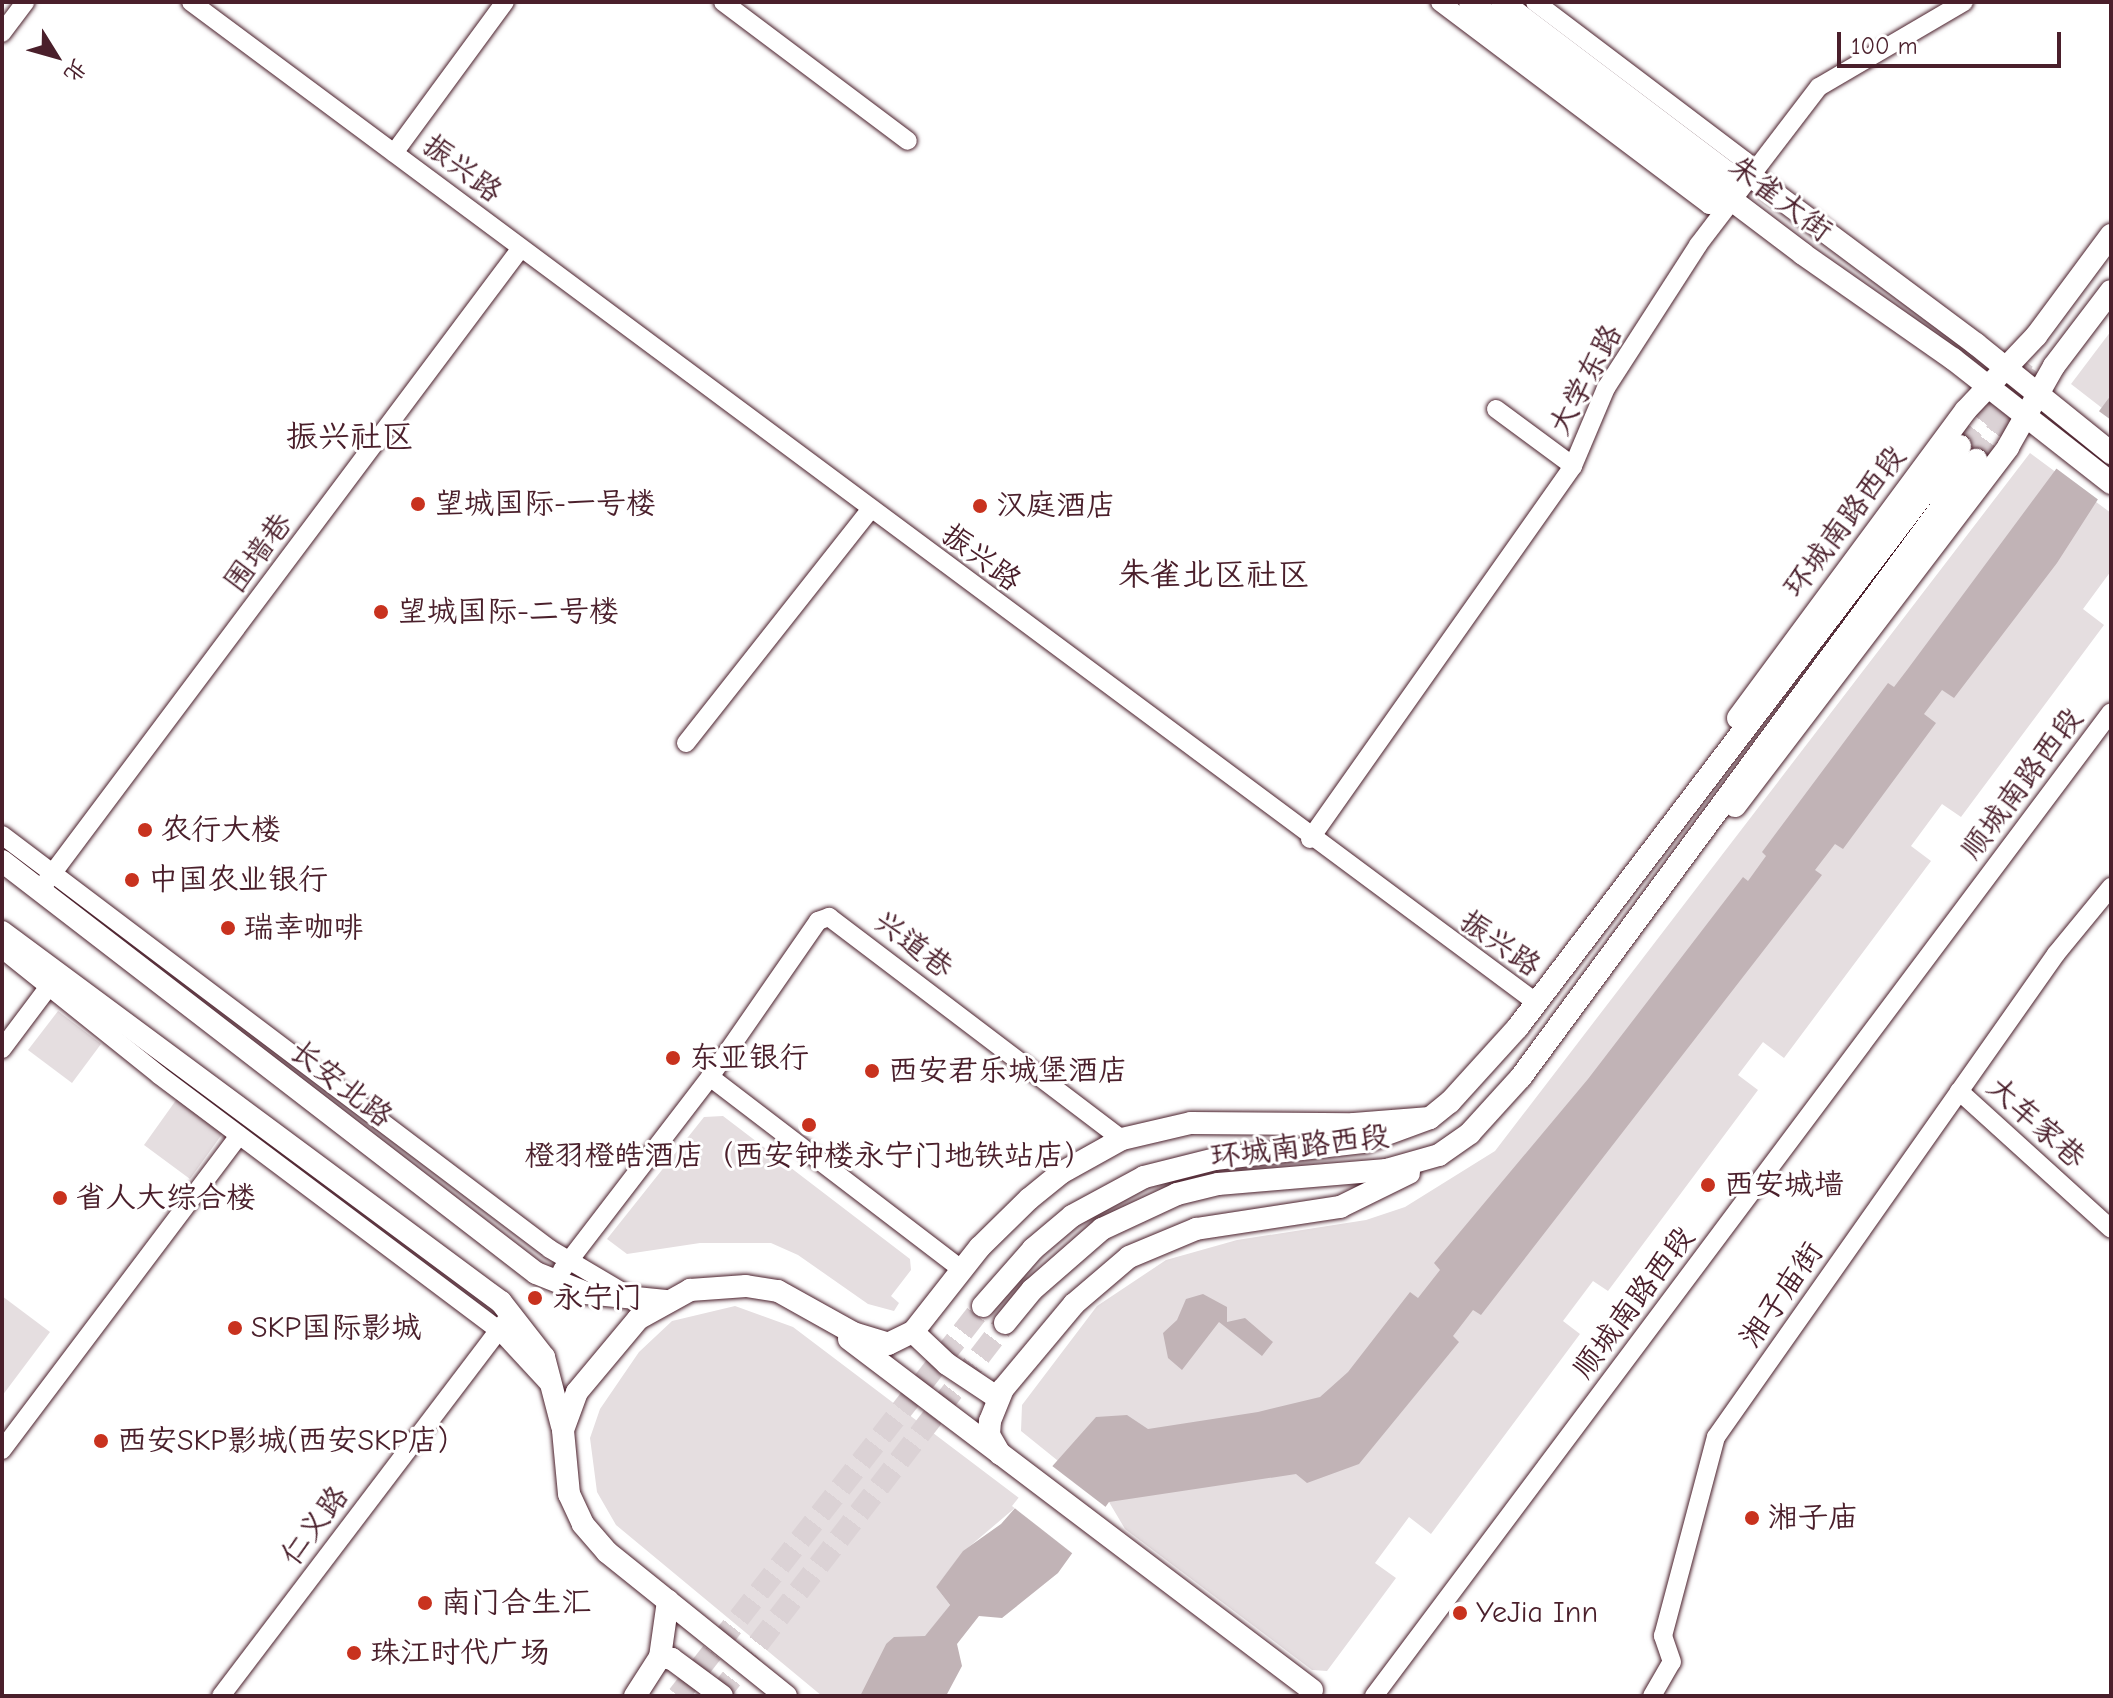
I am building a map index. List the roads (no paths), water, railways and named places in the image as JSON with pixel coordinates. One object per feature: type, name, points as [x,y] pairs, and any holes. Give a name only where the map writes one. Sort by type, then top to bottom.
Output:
[{"type":"main road","name":"朱雀大街","points":[[1470,2],[1732,200],[1988,387],[2111,483]]},
{"type":"main road","name":"朱雀大街","points":[[1502,2],[1733,177],[1752,177],[2006,368],[2111,453]]},
{"type":"main road","name":"环城南路西段","points":[[1646,860],[1759,687],[1988,387],[2111,235]]},
{"type":"main road","name":"环城南路西段","points":[[1689,846],[1758,781],[2026,418],[2054,366],[2111,291]]},
{"type":"main road","name":"环城南路西段","points":[[983,1306],[1033,1249],[1072,1216],[1144,1177],[1215,1159],[1365,1142],[1430,1118],[1478,1076],[1968,453],[1689,846],[1521,1077],[1487,1117],[1439,1155],[1386,1170],[1218,1184],[1177,1194],[1102,1229],[1053,1270],[1005,1323]]},
{"type":"main road","name":"长安北路","points":[[2,861],[46,882],[536,1273],[586,1293],[666,1301]]},
{"type":"main road","points":[[2,932],[54,980],[505,1322],[544,1357],[559,1408],[569,1494],[583,1524],[607,1552],[786,1696]]},
{"type":"main road","points":[[563,1430],[577,1392],[596,1365],[638,1319],[690,1290],[746,1286],[778,1291],[873,1342],[888,1344],[913,1332],[962,1270],[1029,1199],[1061,1173],[1122,1139],[1191,1123],[1354,1124],[1430,1118]]},
{"type":"main road","points":[[1001,1456],[989,1435],[998,1398],[1074,1304],[1129,1257],[1196,1229],[1340,1207],[1439,1155]]},
{"type":"main road","points":[[813,1312],[1312,1690]]},
{"type":"main road","points":[[913,1332],[947,1364],[998,1398]]},
{"type":"main road","points":[[635,1696],[660,1657],[668,1601]]},
{"type":"main road","points":[[660,1657],[672,1659],[722,1696]]},
{"type":"street","points":[[2,33],[25,2]]},
{"type":"street","name":"振兴路","points":[[191,2],[1310,839],[1537,1003]]},
{"type":"street","points":[[394,153],[505,2]]},
{"type":"street","points":[[723,2],[908,141]]},
{"type":"street","points":[[1440,2],[1709,205],[1732,200]]},
{"type":"street","points":[[1535,2],[1745,161],[1752,177]]},
{"type":"street","name":"大学东路","points":[[1310,839],[1573,466],[1606,388],[1732,200],[1819,87],[1964,2]]},
{"type":"street","name":"围墙巷","points":[[46,882],[521,248]]},
{"type":"street","points":[[1496,409],[1573,466]]},
{"type":"street","points":[[686,743],[870,510]]},
{"type":"street","name":"顺城南路西段","points":[[1374,1696],[2111,712]]},
{"type":"street","points":[[2,835],[46,882],[569,1261],[640,1299]]},
{"type":"street","name":"湘子庙街","points":[[1652,1696],[1672,1662],[1663,1636],[1716,1437],[2056,954],[2111,887]]},
{"type":"street","name":"兴道巷","points":[[553,1281],[710,1077],[818,921],[829,917],[1122,1139]]},
{"type":"street","points":[[2,949],[54,980],[239,1135],[505,1322]]},
{"type":"street","points":[[2,1049],[54,980]]},
{"type":"street","points":[[710,1077],[962,1270]]},
{"type":"street","name":"大车家巷","points":[[1959,1091],[2111,1229]]},
{"type":"street","points":[[2,1450],[239,1135]]},
{"type":"street","name":"仁义路","points":[[221,1696],[505,1322]]},
{"type":"tunnel","points":[[1960,446],[2024,360]]},
{"type":"tunnel","points":[[1976,460],[2038,373]]},
{"type":"tunnel","points":[[678,1696],[983,1306]]},
{"type":"tunnel","points":[[718,1696],[1005,1323]]},
{"type":"place","name":"望城国际-一号楼","points":[[418,504]]},
{"type":"place","name":"汉庭酒店","points":[[980,506]]},
{"type":"place","name":"望城国际-二号楼","points":[[381,612]]},
{"type":"place","name":"农行大楼","points":[[145,830]]},
{"type":"place","name":"中国农业银行","points":[[132,880]]},
{"type":"place","name":"瑞幸咖啡","points":[[228,928]]},
{"type":"place","name":"东亚银行","points":[[673,1058]]},
{"type":"place","name":"西安君乐城堡酒店","points":[[872,1071]]},
{"type":"place","name":"橙羽橙皓酒店（西安钟楼永宁门地铁站店）","points":[[809,1125]]},
{"type":"place","name":"西安城墙","points":[[1708,1185]]},
{"type":"place","name":"省人大综合楼","points":[[60,1198]]},
{"type":"place","name":"永宁门","points":[[535,1298]]},
{"type":"place","name":"SKP国际影城","points":[[235,1328]]},
{"type":"place","name":"西安SKP影城(西安SKP店)","points":[[101,1441]]},
{"type":"place","name":"湘子庙","points":[[1752,1518]]},
{"type":"place","name":"南门合生汇","points":[[425,1603]]},
{"type":"place","name":"YeJia Inn","points":[[1460,1613]]},
{"type":"place","name":"珠江时代广场","points":[[354,1653]]},
{"type":"district","name":"振兴社区","points":[[350,437]]},
{"type":"district","name":"朱雀北区社区","points":[[1214,575]]}]
